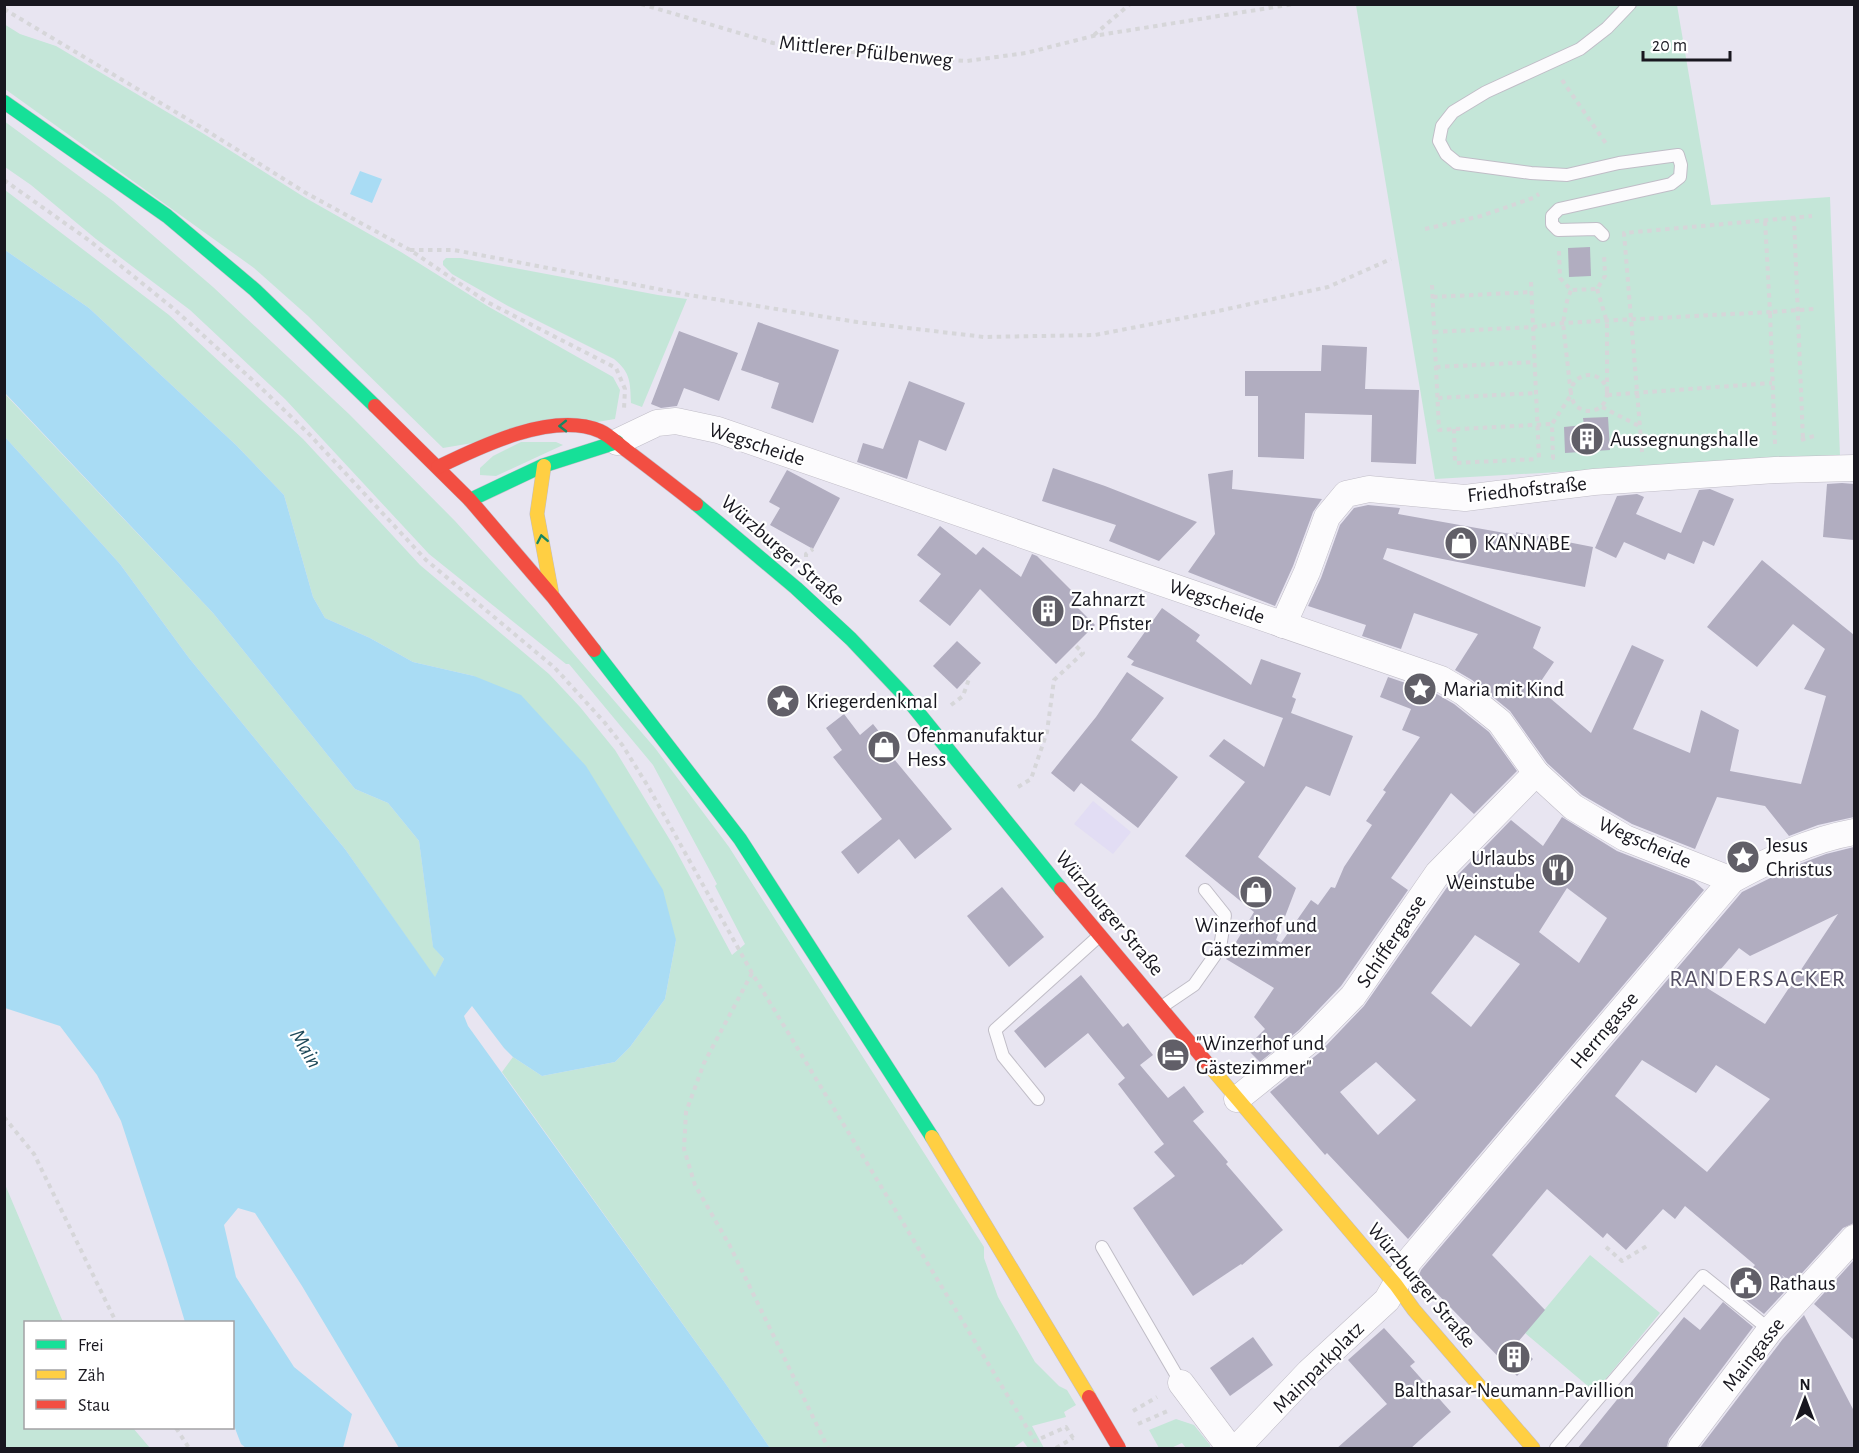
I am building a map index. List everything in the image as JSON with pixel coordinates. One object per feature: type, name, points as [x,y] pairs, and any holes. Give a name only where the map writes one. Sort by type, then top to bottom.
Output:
[{"type":"street","points":[[4,102],[167,216],[246,283],[470,500],[553,597],[740,839],[935,1141],[1119,1449]]},
{"type":"street","name":"Wegscheide","points":[[617,442],[657,423],[676,421],[718,430],[1441,679],[1463,692],[1500,722],[1536,773],[1573,807],[1625,838],[1732,880]]},
{"type":"street","name":"Würzburger Straße","points":[[438,468],[470,450],[496,440],[548,426],[570,425],[601,431],[707,512],[796,588],[851,639],[904,695],[1099,936],[1162,1007],[1533,1449]]},
{"type":"street","points":[[470,500],[517,475],[576,453],[617,442]]},
{"type":"street","name":"Friedhofstraße","points":[[1283,625],[1327,517],[1346,494],[1369,489],[1465,498],[1771,459],[1854,468]]},
{"type":"street","points":[[544,466],[537,514],[553,597]]},
{"type":"street","name":"Schiffergasse","points":[[1238,1099],[1309,1041],[1353,996],[1438,873],[1536,773]]},
{"type":"street","name":"Herrngasse","points":[[1396,1285],[1409,1261],[1732,880],[1794,849],[1829,837],[1854,832]]},
{"type":"street","name":"Maingasse","points":[[1681,1449],[1770,1330],[1854,1238]]},
{"type":"street","name":"Mainparkplatz","points":[[1237,1449],[1309,1372],[1387,1300],[1396,1285]]},
{"type":"street","points":[[1181,1383],[1230,1449]]},
{"type":"lane","points":[[1603,235],[1597,229],[1558,230],[1552,224],[1552,216],[1559,209],[1671,184],[1680,177],[1681,165],[1678,155],[1567,175],[1531,173],[1457,164],[1446,154],[1439,141],[1442,126],[1453,112],[1486,92],[1580,49],[1607,28],[1630,4]]},
{"type":"lane","points":[[1162,1007],[1194,985],[1220,948],[1225,915],[1205,890]]},
{"type":"lane","points":[[1038,1099],[1004,1056],[995,1030],[1099,936]]},
{"type":"lane","points":[[1102,1247],[1181,1383]]},
{"type":"lane","points":[[1556,1449],[1703,1276],[1770,1330]]},
{"type":"path","name":"Mittlerer Pfülbenweg","points":[[641,4],[773,43],[870,54],[967,61],[1026,53],[1093,36],[1294,4]]},
{"type":"path","points":[[1093,36],[1130,4]]},
{"type":"path","points":[[4,9],[306,193],[410,250],[487,302],[616,368],[625,389],[624,411],[617,442]]},
{"type":"path","points":[[1550,62],[1619,164]]},
{"type":"path","points":[[1425,229],[1481,216],[1533,198],[1567,175]]},
{"type":"path","points":[[4,180],[90,241],[174,309],[258,385],[309,434],[426,560],[555,668],[623,746],[649,788],[752,973],[1035,1441],[1066,1427],[1074,1438]]},
{"type":"path","points":[[1642,454],[1624,233],[1812,216]]},
{"type":"path","points":[[1794,217],[1803,440]]},
{"type":"path","points":[[1765,220],[1772,383],[1771,459]]},
{"type":"path","points":[[1571,290],[1563,323],[1571,395],[1573,402],[1583,410],[1590,412],[1602,407],[1608,395],[1607,322],[1597,289],[1605,276],[1603,235]]},
{"type":"path","points":[[1559,248],[1560,278],[1571,290],[1597,289]]},
{"type":"path","points":[[410,250],[454,250],[689,295],[857,322],[984,337],[1095,335],[1328,287],[1391,259]]},
{"type":"path","points":[[1531,282],[1539,459]]},
{"type":"path","points":[[1432,285],[1439,430],[1552,424]]},
{"type":"path","points":[[1433,297],[1532,292]]},
{"type":"path","points":[[1434,332],[1814,309]]},
{"type":"path","points":[[1436,367],[1535,362]]},
{"type":"path","points":[[1454,429],[1455,463],[1553,458],[1552,424],[1571,395],[1575,381],[1589,374],[1603,381],[1608,395]]},
{"type":"path","points":[[1608,395],[1772,383]]},
{"type":"path","points":[[1438,398],[1536,393]]},
{"type":"path","points":[[1602,407],[1640,426]]},
{"type":"path","points":[[1771,459],[1803,440],[1817,435]]},
{"type":"path","points":[[1017,788],[1031,779],[1047,732],[1054,680],[1083,653],[1075,645]]},
{"type":"path","points":[[948,707],[963,696],[970,676]]},
{"type":"path","points":[[884,747],[896,758]]},
{"type":"path","points":[[752,973],[704,1063],[686,1112],[684,1149],[695,1185],[730,1246],[828,1449]]},
{"type":"path","points":[[4,1117],[34,1154],[115,1321]]},
{"type":"path","points":[[1606,1247],[1622,1261],[1650,1244]]},
{"type":"path","points":[[1132,1412],[1181,1383]]},
{"type":"path","points":[[177,1429],[189,1449]]},
{"type":"path","points":[[1056,1449],[1083,1434]]},
{"type":"shaded area","points":[[1093,801],[1131,832],[1113,854],[1074,824]]},
{"type":"green space","points":[[1356,5],[1677,5],[1711,205],[1830,197],[1840,456],[1435,479]]},
{"type":"green space","points":[[4,24],[20,34],[56,46],[489,307],[613,377],[620,390],[615,419],[443,448],[308,316],[254,268],[5,89]]},
{"type":"green space","points":[[4,121],[113,201],[213,287],[349,414],[455,521],[535,609],[655,748],[729,847],[984,1247],[984,1258],[998,1297],[1035,1362],[1059,1386],[1067,1390],[1076,1405],[1064,1412],[1066,1417],[1032,1426],[1044,1448],[1028,1448],[1023,1441],[1013,1448],[770,1448],[502,1072],[513,1057],[542,1076],[615,1062],[630,1047],[665,999],[676,940],[474,676],[413,662],[370,638],[325,618],[313,597],[284,495],[236,445],[89,308],[5,250],[5,190],[169,315],[303,439],[420,565],[549,674],[615,750],[673,845],[732,955],[745,944],[715,886],[717,884],[653,765],[569,664],[566,664],[429,554],[285,399],[190,310],[5,167]]},
{"type":"green space","points":[[446,258],[461,258],[687,299],[642,407],[631,403],[629,378],[614,359],[508,306],[452,274],[443,265]]},
{"type":"green space","points":[[4,393],[213,613],[355,789],[388,803],[419,841],[433,946],[444,959],[435,978],[345,849],[189,658],[120,564],[5,437]]},
{"type":"green space","points":[[521,442],[556,442],[563,445],[496,476],[480,475],[480,468],[493,456]]},
{"type":"green space","points":[[4,1182],[63,1321],[24,1321],[24,1429],[134,1429],[150,1448],[5,1448]]},
{"type":"green space","points":[[1590,1255],[1660,1313],[1595,1392],[1525,1333]]},
{"type":"green space","points":[[1176,1419],[1194,1425],[1210,1448],[1186,1448],[1182,1443],[1171,1448],[1159,1448],[1149,1430]]},
{"type":"water","points":[[360,171],[382,179],[372,203],[350,194]]},
{"type":"water","name":"Main","points":[[5,250],[89,308],[236,445],[284,495],[313,597],[325,618],[370,638],[413,662],[474,676],[521,695],[586,766],[663,890],[676,940],[665,999],[630,1047],[615,1062],[542,1076],[513,1057],[504,1048],[472,1006],[464,1016],[468,1026],[770,1448],[399,1448],[302,1286],[255,1213],[238,1208],[224,1225],[236,1277],[294,1367],[352,1414],[343,1448],[246,1448],[241,1444],[234,1426],[234,1321],[185,1321],[121,1121],[97,1075],[60,1026],[5,1008],[5,437],[120,564],[189,658],[345,849],[435,977],[444,959],[433,947],[419,841],[388,803],[355,789],[213,613],[5,393]]},
{"type":"building","points":[[1590,247],[1591,276],[1569,277],[1568,248]]},
{"type":"building","points":[[758,322],[839,350],[813,423],[771,408],[779,383],[741,370]]},
{"type":"building","points":[[679,331],[738,353],[719,401],[684,388],[677,406],[661,408],[651,404]]},
{"type":"building","points":[[1322,345],[1367,347],[1365,389],[1419,390],[1416,464],[1371,462],[1372,415],[1305,413],[1304,459],[1258,457],[1258,396],[1245,396],[1245,371],[1321,371]]},
{"type":"building","points":[[909,381],[965,403],[946,451],[919,440],[907,479],[857,462],[863,443],[883,449]]},
{"type":"building","name":"Aussegnungshalle","points":[[1608,417],[1610,450],[1565,453],[1564,427],[1584,425],[1583,418]]},
{"type":"building","points":[[1053,468],[1197,522],[1159,561],[1109,541],[1116,525],[1042,501]]},
{"type":"building","points":[[787,470],[840,498],[813,549],[770,525],[780,508],[769,502]]},
{"type":"building","points":[[1233,470],[1232,489],[1322,499],[1313,512],[1275,606],[1188,572],[1215,534],[1208,474]]},
{"type":"building","points":[[1827,484],[1854,484],[1854,540],[1823,537]]},
{"type":"building","points":[[1710,489],[1734,499],[1714,546],[1703,541],[1694,564],[1668,553],[1665,560],[1624,542],[1616,558],[1595,548],[1617,496],[1637,494],[1644,497],[1636,514],[1681,533],[1699,490]]},
{"type":"building","points":[[1368,505],[1400,508],[1398,514],[1516,535],[1516,532],[1593,547],[1585,587],[1387,548],[1383,559],[1541,627],[1533,648],[1554,662],[1537,687],[1591,733],[1632,645],[1664,660],[1633,729],[1690,753],[1701,710],[1739,730],[1730,771],[1801,784],[1826,696],[1804,689],[1825,649],[1793,624],[1757,667],[1707,627],[1762,560],[1854,635],[1854,817],[1818,825],[1789,836],[1765,806],[1717,797],[1695,849],[1632,824],[1582,795],[1547,763],[1510,711],[1472,680],[1455,670],[1478,634],[1414,613],[1401,649],[1362,636],[1366,625],[1308,606],[1321,578],[1340,525],[1354,508]]},
{"type":"building","points":[[940,526],[976,555],[983,547],[1021,577],[1032,554],[1037,556],[1080,599],[1075,605],[1095,625],[1056,664],[980,589],[950,626],[919,601],[941,574],[917,555]]},
{"type":"building","points":[[1162,608],[1200,635],[1196,641],[1251,685],[1261,659],[1301,673],[1292,697],[1296,699],[1291,713],[1353,736],[1330,796],[1306,786],[1258,857],[1296,888],[1276,940],[1281,943],[1311,900],[1318,905],[1331,887],[1335,888],[1344,867],[1372,825],[1366,821],[1386,792],[1383,790],[1420,737],[1402,730],[1411,709],[1380,697],[1388,677],[1435,693],[1454,704],[1489,732],[1517,771],[1474,814],[1451,793],[1391,878],[1408,890],[1341,986],[1299,1030],[1260,1062],[1246,1048],[1265,1029],[1254,1017],[1274,988],[1226,959],[1254,912],[1185,856],[1245,782],[1209,756],[1224,739],[1264,767],[1283,718],[1131,665],[1134,661],[1127,657]]},
{"type":"building","points":[[957,641],[981,663],[957,689],[933,666]]},
{"type":"building","points":[[1127,672],[1164,698],[1131,740],[1178,777],[1138,828],[1081,783],[1074,792],[1051,773],[1096,717]]},
{"type":"building","points":[[844,714],[860,735],[873,724],[888,743],[884,747],[952,829],[915,859],[899,839],[858,874],[841,852],[882,819],[833,757],[842,750],[826,728]]},
{"type":"building","points":[[1562,817],[1617,851],[1694,881],[1704,890],[1408,1239],[1327,1153],[1325,1155],[1270,1092],[1319,1053],[1364,1006],[1450,883],[1511,820],[1543,846]],"holes":[[[1567,888],[1607,918],[1579,963],[1539,932]],[[1475,935],[1520,964],[1471,1027],[1431,993]],[[1376,1062],[1416,1100],[1378,1135],[1340,1092]]]},
{"type":"building","points":[[1854,847],[1854,1223],[1843,1228],[1792,1284],[1782,1275],[1789,1287],[1764,1314],[1733,1290],[1755,1265],[1685,1206],[1675,1219],[1663,1209],[1626,1250],[1607,1233],[1603,1238],[1547,1189],[1492,1255],[1545,1310],[1517,1343],[1533,1359],[1517,1376],[1419,1275],[1421,1270],[1742,892],[1797,865]],"holes":[[[1838,914],[1765,1024],[1707,988],[1739,948],[1750,956]],[[1642,1060],[1696,1093],[1716,1065],[1770,1099],[1707,1172],[1615,1096]]]},
{"type":"building","points":[[1002,887],[1044,937],[1009,967],[967,916]]},
{"type":"building","points":[[1081,975],[1123,1027],[1128,1023],[1153,1055],[1140,1065],[1168,1098],[1184,1086],[1204,1112],[1193,1121],[1228,1162],[1226,1164],[1283,1230],[1242,1265],[1193,1296],[1133,1208],[1175,1176],[1154,1152],[1164,1144],[1118,1084],[1125,1078],[1088,1033],[1045,1068],[1014,1031]]},
{"type":"building","points":[[1854,1260],[1854,1340],[1814,1304]]},
{"type":"building","points":[[1723,1302],[1753,1327],[1669,1439],[1666,1449],[1577,1449],[1684,1317],[1700,1330]]},
{"type":"building","points":[[1804,1315],[1854,1411],[1854,1449],[1699,1449],[1782,1340]]},
{"type":"building","points":[[1384,1328],[1415,1362],[1410,1366],[1451,1412],[1410,1449],[1336,1449],[1387,1404],[1348,1360]]},
{"type":"building","points":[[1253,1337],[1273,1365],[1230,1396],[1210,1368]]},
{"type":"traffic: fast","points":[[4,102],[167,216],[255,290],[375,406]]},
{"type":"traffic: fast","points":[[470,500],[542,466],[617,442]]},
{"type":"traffic: fast","points":[[696,504],[796,588],[851,639],[904,695],[1061,889]]},
{"type":"traffic: fast","points":[[594,650],[740,839],[932,1137]]},
{"type":"traffic: slow","points":[[544,466],[537,514],[552,595]]},
{"type":"traffic: slow","points":[[1207,1063],[1533,1448]]},
{"type":"traffic: slow","points":[[932,1137],[1089,1397]]},
{"type":"traffic: jam","points":[[375,406],[470,500],[553,597],[594,650]]},
{"type":"traffic: jam","points":[[438,467],[496,441],[518,434],[561,425],[581,426],[607,435],[696,504]]},
{"type":"traffic: jam","points":[[1061,889],[1207,1063]]},
{"type":"traffic: jam","points":[[1089,1397],[1119,1448]]},
{"type":"place","name":"Aussegnungshalle","points":[[1587,439]]},
{"type":"place","name":"KANNABE","points":[[1461,543]]},
{"type":"place","name":"Zahnarzt Dr. Pfister","points":[[1048,611]]},
{"type":"place","name":"Maria mit Kind","points":[[1420,689]]},
{"type":"place","name":"Kriegerdenkmal","points":[[783,701]]},
{"type":"place","name":"Ofenmanufaktur Hess","points":[[884,747]]},
{"type":"place","name":"Jesus Christus","points":[[1743,857]]},
{"type":"place","name":"Urlaubs Weinstube","points":[[1558,870]]},
{"type":"place","name":"Winzerhof und Gästezimmer","points":[[1256,892]]},
{"type":"place","name":"\"Winzerhof und Gästezimmer\"","points":[[1173,1055]]},
{"type":"place","name":"Rathaus","points":[[1746,1283]]},
{"type":"place","name":"Balthasar-Neumann-Pavillion","points":[[1514,1357]]},
{"type":"district","name":"RANDERSACKER","points":[[1758,978]]}]
